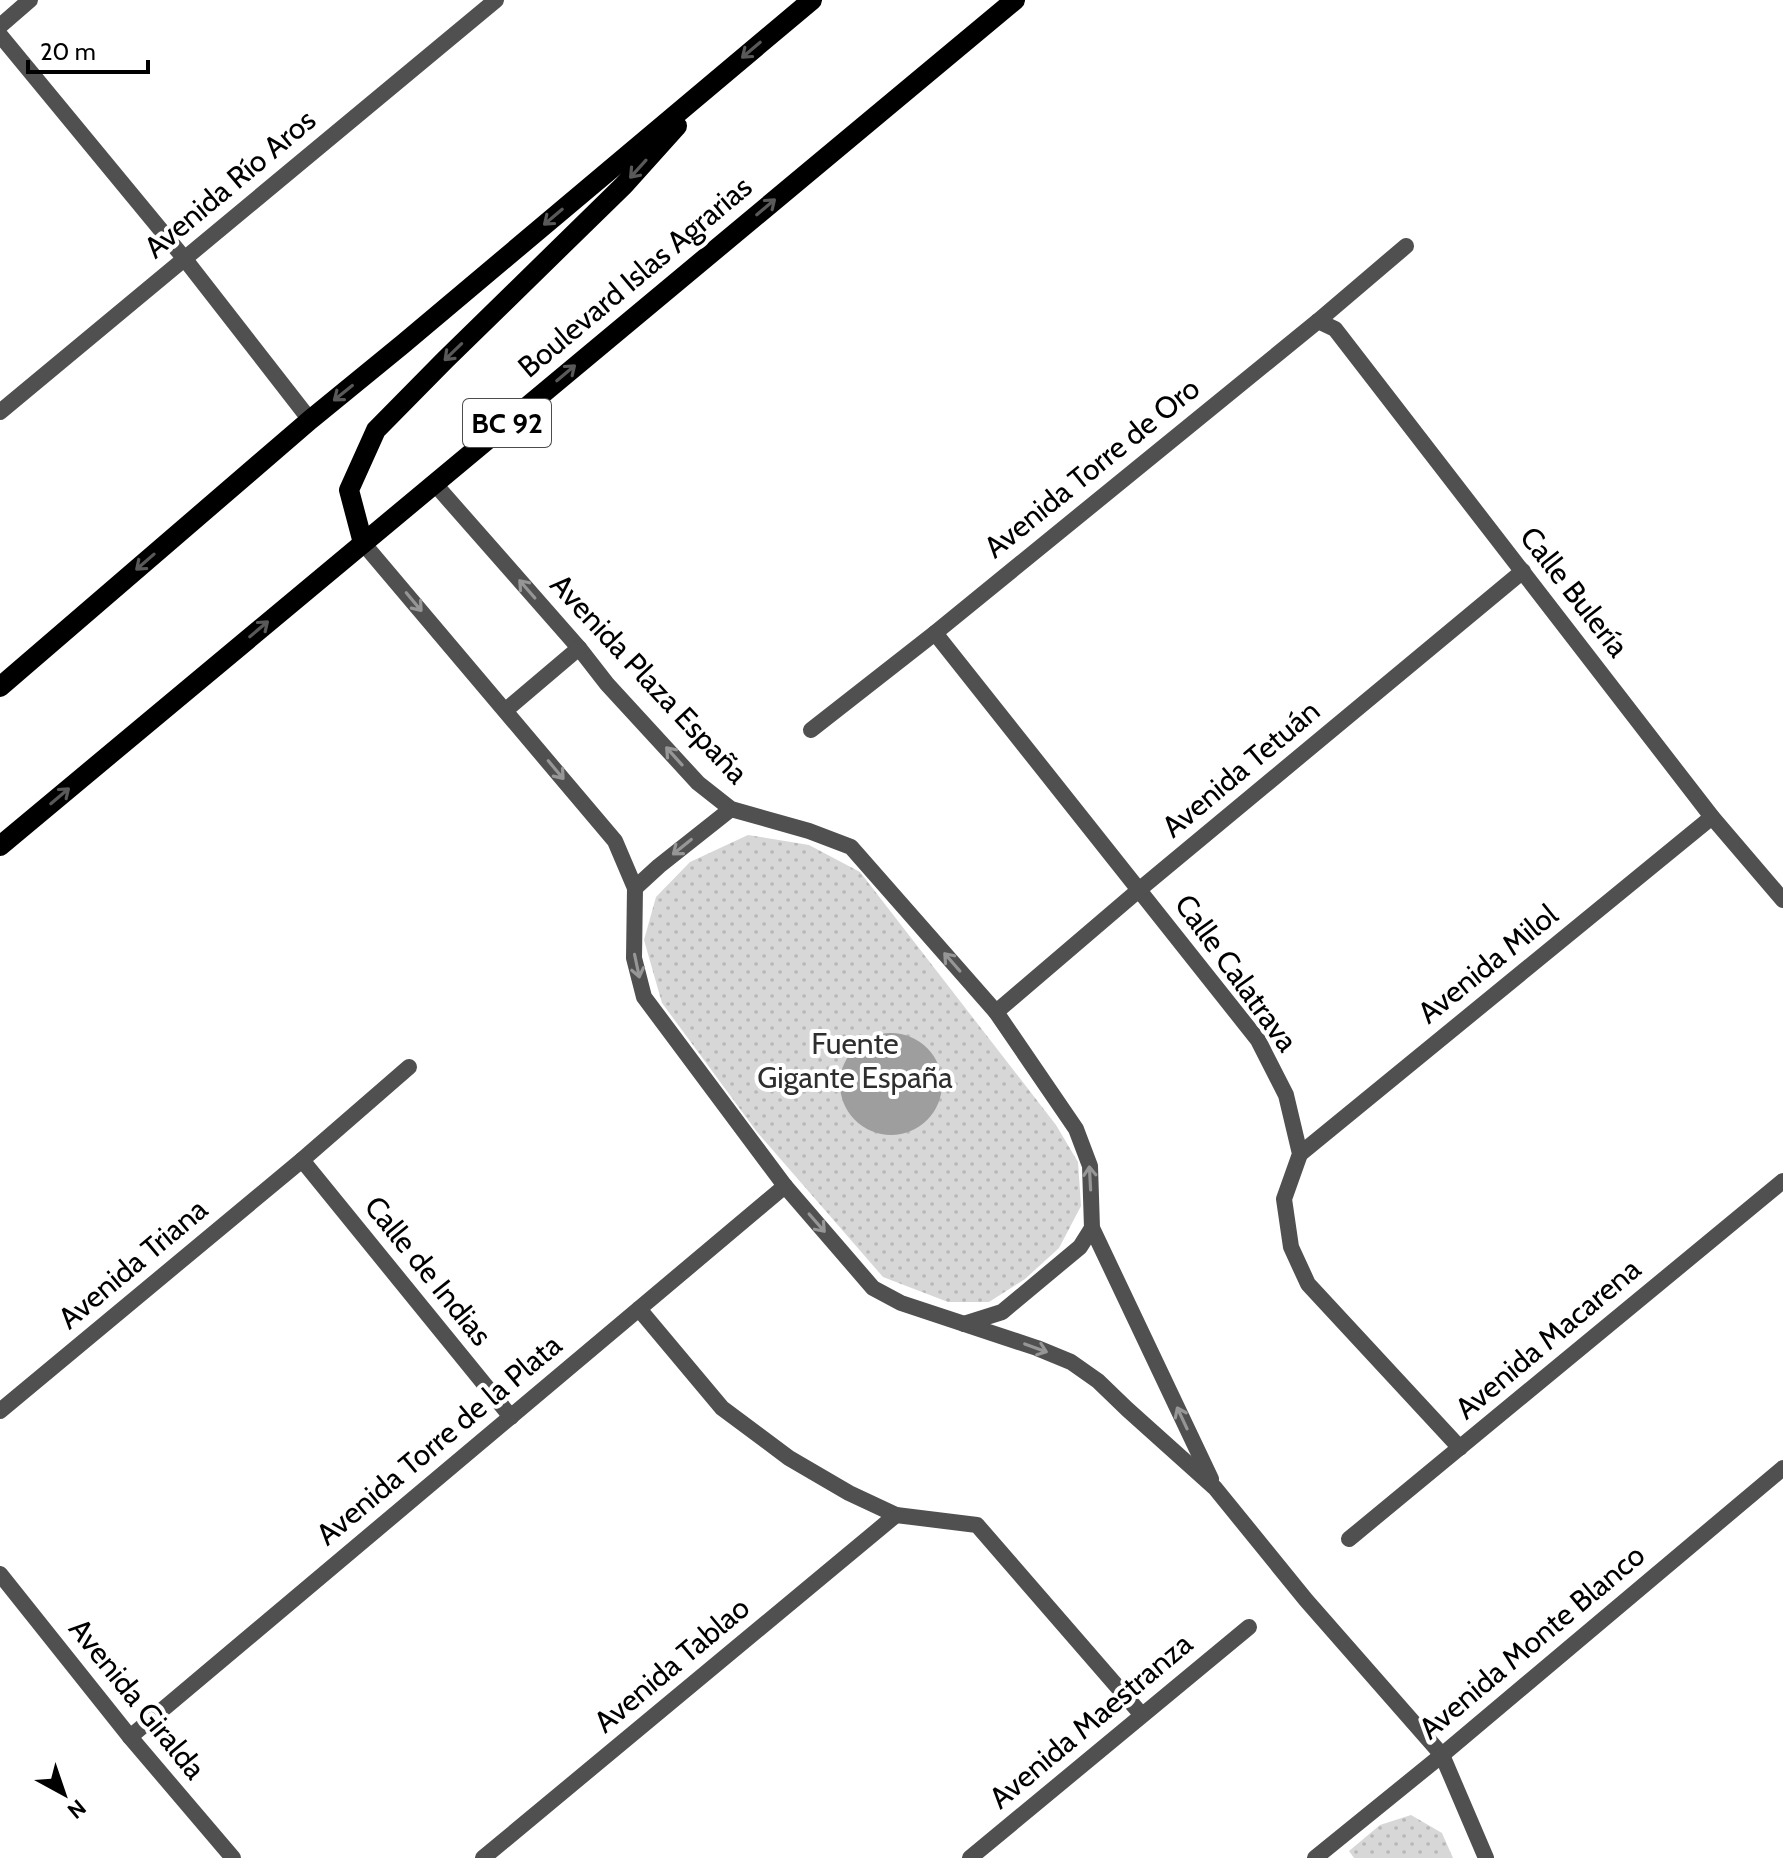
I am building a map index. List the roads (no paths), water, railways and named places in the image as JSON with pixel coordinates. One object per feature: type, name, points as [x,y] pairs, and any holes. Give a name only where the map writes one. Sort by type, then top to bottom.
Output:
[{"type":"main road","points":[[0,687],[310,420],[812,0]]},
{"type":"main road","name":"Boulevard Islas Agrarias","points":[[0,846],[1015,0]]},
{"type":"main road","points":[[363,543],[349,490],[376,430],[624,185],[728,69]]},
{"type":"street","points":[[0,26],[30,0]]},
{"type":"street","name":"Avenida Río Aros","points":[[0,412],[496,0]]},
{"type":"street","points":[[0,35],[184,258],[310,420]]},
{"type":"street","name":"Avenida Torre de Oro","points":[[811,730],[935,633],[1406,246]]},
{"type":"street","name":"Calle Bulería","points":[[1318,321],[1335,329],[1712,817],[1783,900]]},
{"type":"street","name":"Avenida Plaza España","points":[[434,483],[607,684],[698,783],[731,809],[809,831],[851,847],[996,1012],[1076,1129],[1090,1166],[1092,1228],[1215,1488]]},
{"type":"street","points":[[363,543],[615,841],[635,888],[634,958],[644,997],[785,1186],[873,1288],[901,1303],[1071,1362],[1098,1381],[1215,1488],[1306,1600],[1442,1755],[1486,1858]]},
{"type":"street","name":"Avenida Tetuán","points":[[996,1012],[1523,571]]},
{"type":"street","name":"Calle Calatrava","points":[[935,633],[1258,1040],[1286,1095],[1300,1154]]},
{"type":"street","points":[[506,710],[579,648]]},
{"type":"street","points":[[635,888],[731,809]]},
{"type":"street","name":"Avenida Milol","points":[[1300,1154],[1712,817]]},
{"type":"street","name":"Avenida Triana","points":[[0,1411],[409,1067]]},
{"type":"street","points":[[1300,1154],[1284,1199],[1291,1247],[1308,1284],[1460,1448]]},
{"type":"street","name":"Calle de Indias","points":[[302,1160],[511,1417]]},
{"type":"street","name":"Avenida Macarena","points":[[1349,1539],[1783,1181]]},
{"type":"street","name":"Avenida Torre de la Plata","points":[[130,1737],[785,1186]]},
{"type":"street","points":[[964,1324],[1002,1312],[1080,1247],[1092,1228]]},
{"type":"street","points":[[639,1309],[722,1408],[789,1458],[849,1493],[896,1515],[977,1525],[1141,1714]]},
{"type":"street","name":"Avenida Monte Blanco","points":[[1315,1858],[1783,1468]]},
{"type":"street","name":"Avenida Tablao","points":[[483,1858],[896,1515]]},
{"type":"street","name":"Avenida Giralda","points":[[0,1574],[130,1737],[233,1858]]},
{"type":"street","name":"Avenida Maestranza","points":[[970,1858],[1249,1627]]},
{"type":"park label","name":"Fuente Gigante España","points":[[855,1061]]}]
